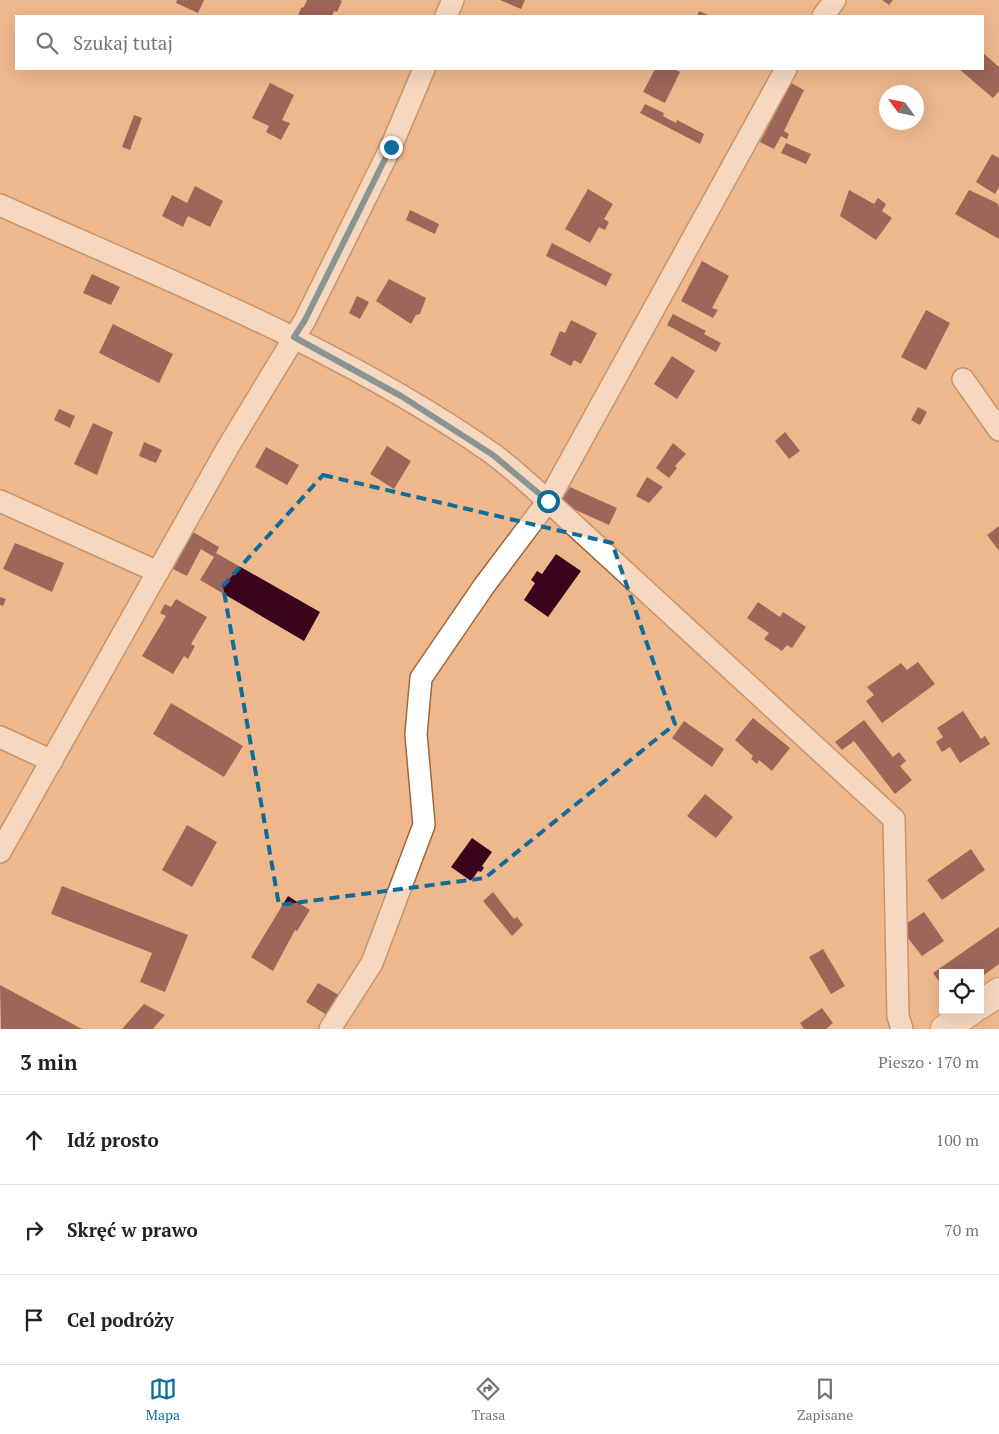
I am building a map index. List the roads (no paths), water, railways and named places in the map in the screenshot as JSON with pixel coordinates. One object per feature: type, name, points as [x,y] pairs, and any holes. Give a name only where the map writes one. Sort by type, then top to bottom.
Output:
[{"type":"street","points":[[446,15],[453,0]]},
{"type":"street","points":[[824,15],[835,0]]},
{"type":"street","points":[[0,852],[228,447],[305,320],[371,187],[424,70]]},
{"type":"street","points":[[330,1029],[372,963],[424,825],[416,734],[421,678],[484,586],[548,501],[785,70]]},
{"type":"street","points":[[0,205],[294,337],[401,396],[493,455],[548,501],[894,819],[898,1016],[902,1029]]},
{"type":"street","points":[[963,379],[999,430]]},
{"type":"street","points":[[0,501],[158,572]]},
{"type":"street","points":[[0,737],[52,761]]},
{"type":"street","points":[[984,1002],[999,992]]},
{"type":"street","points":[[945,1029],[966,1014]]}]
